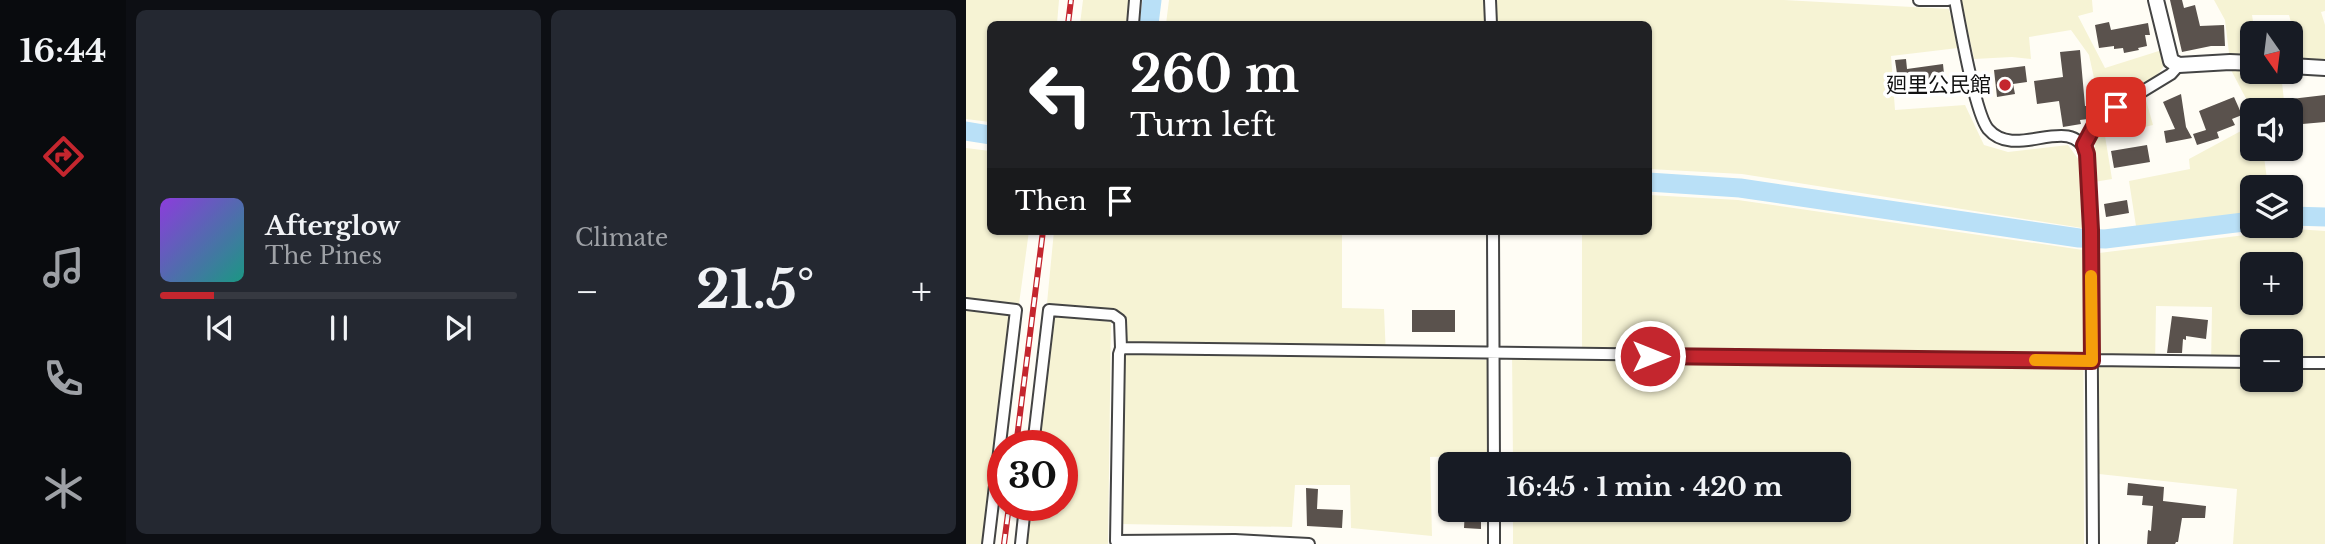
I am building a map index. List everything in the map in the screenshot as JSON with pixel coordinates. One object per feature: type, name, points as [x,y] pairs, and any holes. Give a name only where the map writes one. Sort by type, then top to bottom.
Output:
[{"type":"street","points":[[1133,21],[1135,0]]},
{"type":"street","points":[[1490,0],[1491,21]]},
{"type":"street","points":[[1919,0],[1948,0]]},
{"type":"street","points":[[1955,0],[1980,111],[1988,129],[2001,139],[2018,141],[2063,136],[2077,138],[2084,145],[2087,154],[2091,230],[2093,544]]},
{"type":"street","points":[[2156,0],[2171,61],[2179,65],[2240,62]]},
{"type":"street","points":[[2084,145],[2098,119],[2171,74],[2179,65]]},
{"type":"street","points":[[2303,67],[2325,68]]},
{"type":"street","points":[[1493,235],[1494,452]]},
{"type":"street","points":[[966,303],[1016,310],[988,544]]},
{"type":"street","points":[[1034,430],[1049,310],[1113,315],[1120,320],[1121,348],[1116,541],[1236,540],[1309,544]]},
{"type":"street","points":[[1121,348],[2240,362]]},
{"type":"street","points":[[2303,363],[2325,363]]},
{"type":"street","points":[[1021,544],[1023,521]]},
{"type":"street","points":[[1494,522],[1494,544]]},
{"type":"shaded area","points":[[966,0],[1059,0],[1057,21],[987,21],[987,122],[966,119]]},
{"type":"shaded area","points":[[1083,0],[1132,0],[1129,21],[1080,21]]},
{"type":"shaded area","points":[[1169,0],[1486,0],[1486,21],[1166,21]]},
{"type":"shaded area","points":[[1495,0],[1784,0],[1949,9],[1958,48],[1891,56],[1895,110],[1965,105],[1984,145],[2008,152],[2068,145],[2079,160],[2082,228],[1742,174],[1652,169],[1652,21],[1496,21]]},
{"type":"shaded area","points":[[1961,0],[2092,0],[2093,12],[2078,16],[2105,68],[2162,50],[2167,62],[2158,74],[2142,86],[2153,125],[2105,136],[2112,179],[2094,182],[2095,143],[2083,128],[2101,110],[2089,55],[2071,30],[2029,37],[2031,59],[1974,59]]},
{"type":"shaded area","points":[[2214,0],[2325,0],[2325,11],[2321,12],[2325,25],[2325,61],[2303,59],[2303,21],[2291,21],[2289,15],[2252,15],[2253,21],[2240,21],[2240,54],[2229,53],[2225,20]]},
{"type":"shaded area","points":[[2231,70],[2240,71],[2240,84],[2282,84],[2284,98],[2246,98]]},
{"type":"shaded area","points":[[2240,131],[2240,161],[2265,161],[2266,175],[2240,175],[2240,215],[2136,226],[2129,181],[2190,169],[2189,159]]},
{"type":"shaded area","points":[[966,148],[987,151],[987,235],[1028,235],[1019,304],[1013,309],[999,430],[987,430],[988,521],[985,544],[966,544]]},
{"type":"shaded area","points":[[1652,195],[1738,200],[2083,250],[2084,544],[1513,544],[1513,522],[1851,522],[1851,452],[1513,452],[1512,349],[1582,351],[1582,235],[1652,235]]},
{"type":"shaded area","points":[[2303,230],[2325,231],[2325,544],[2233,544],[2237,489],[2099,474],[2099,253],[2240,236],[2240,238],[2303,238]],"holes":[[[2156,306],[2212,307],[2211,366],[2155,365]]]},
{"type":"shaded area","points":[[1054,235],[1342,235],[1342,308],[1384,309],[1386,357],[1488,360],[1488,452],[1438,452],[1438,457],[1430,457],[1432,536],[1351,528],[1350,485],[1295,485],[1292,527],[1120,524],[1124,314],[1047,303]]},
{"type":"shaded area","points":[[1053,315],[1111,322],[1108,544],[1025,544],[1027,521],[1078,521],[1078,430],[1039,430]]},
{"type":"building","points":[[2170,0],[2182,0],[2184,8],[2195,5],[2200,26],[2224,25],[2225,46],[2182,52]]},
{"type":"building","points":[[2109,22],[2111,30],[2148,23],[2150,35],[2145,35],[2147,46],[2124,53],[2123,48],[2114,49],[2114,46],[2099,48],[2095,25]]},
{"type":"building","points":[[2080,50],[2085,106],[2088,106],[2090,116],[2080,120],[2081,124],[2063,127],[2059,101],[2037,104],[2034,81],[2063,77],[2060,52]]},
{"type":"building","points":[[1906,59],[1907,69],[1943,64],[1944,74],[1940,74],[1942,87],[1900,94],[1895,60]]},
{"type":"building","points":[[2025,66],[2027,82],[2013,84],[2015,94],[1997,97],[1994,70]]},
{"type":"building","points":[[2181,94],[2186,127],[2192,138],[2166,143],[2164,131],[2175,129],[2163,102]]},
{"type":"building","points":[[2325,95],[2325,122],[2303,124],[2303,98],[2300,98]]},
{"type":"building","points":[[2234,97],[2240,116],[2232,119],[2235,125],[2217,132],[2219,138],[2197,145],[2193,134],[2206,130],[2199,111]]},
{"type":"building","points":[[2147,145],[2150,162],[2114,168],[2111,151]]},
{"type":"building","points":[[2127,200],[2129,213],[2106,217],[2104,204]]},
{"type":"building","points":[[1412,310],[1455,310],[1455,332],[1412,332]]},
{"type":"building","points":[[2172,316],[2208,320],[2206,339],[2186,336],[2186,340],[2183,339],[2182,353],[2167,353]]},
{"type":"building","points":[[2128,483],[2164,487],[2163,501],[2206,506],[2205,518],[2182,518],[2178,542],[2175,544],[2147,544],[2153,506],[2142,505],[2143,496],[2127,495]]},
{"type":"building","points":[[1306,488],[1318,489],[1317,509],[1343,510],[1342,528],[1307,526]]},
{"type":"building","points":[[1464,522],[1481,522],[1481,529],[1464,528]]},
{"type":"waterway","points":[[1149,21],[1152,0]]},
{"type":"waterway","points":[[966,131],[987,134]]},
{"type":"waterway","points":[[1652,182],[1740,188],[2079,238],[2105,239],[2240,222]]},
{"type":"waterway","points":[[2303,216],[2325,217]]},
{"type":"railway","points":[[1068,21],[1071,0]]},
{"type":"railway","points":[[1018,430],[1042,235]]},
{"type":"railway","points":[[1004,544],[1007,521]]},
{"type":"slow traffic","points":[[2035,360],[2092,361],[2091,276]]},
{"type":"place","name":"廻里公民館","points":[[2005,85]]},
{"type":"route","points":[[1650,356],[2092,361],[2091,230],[2087,154],[2084,145],[2098,119],[2116,107]]}]
